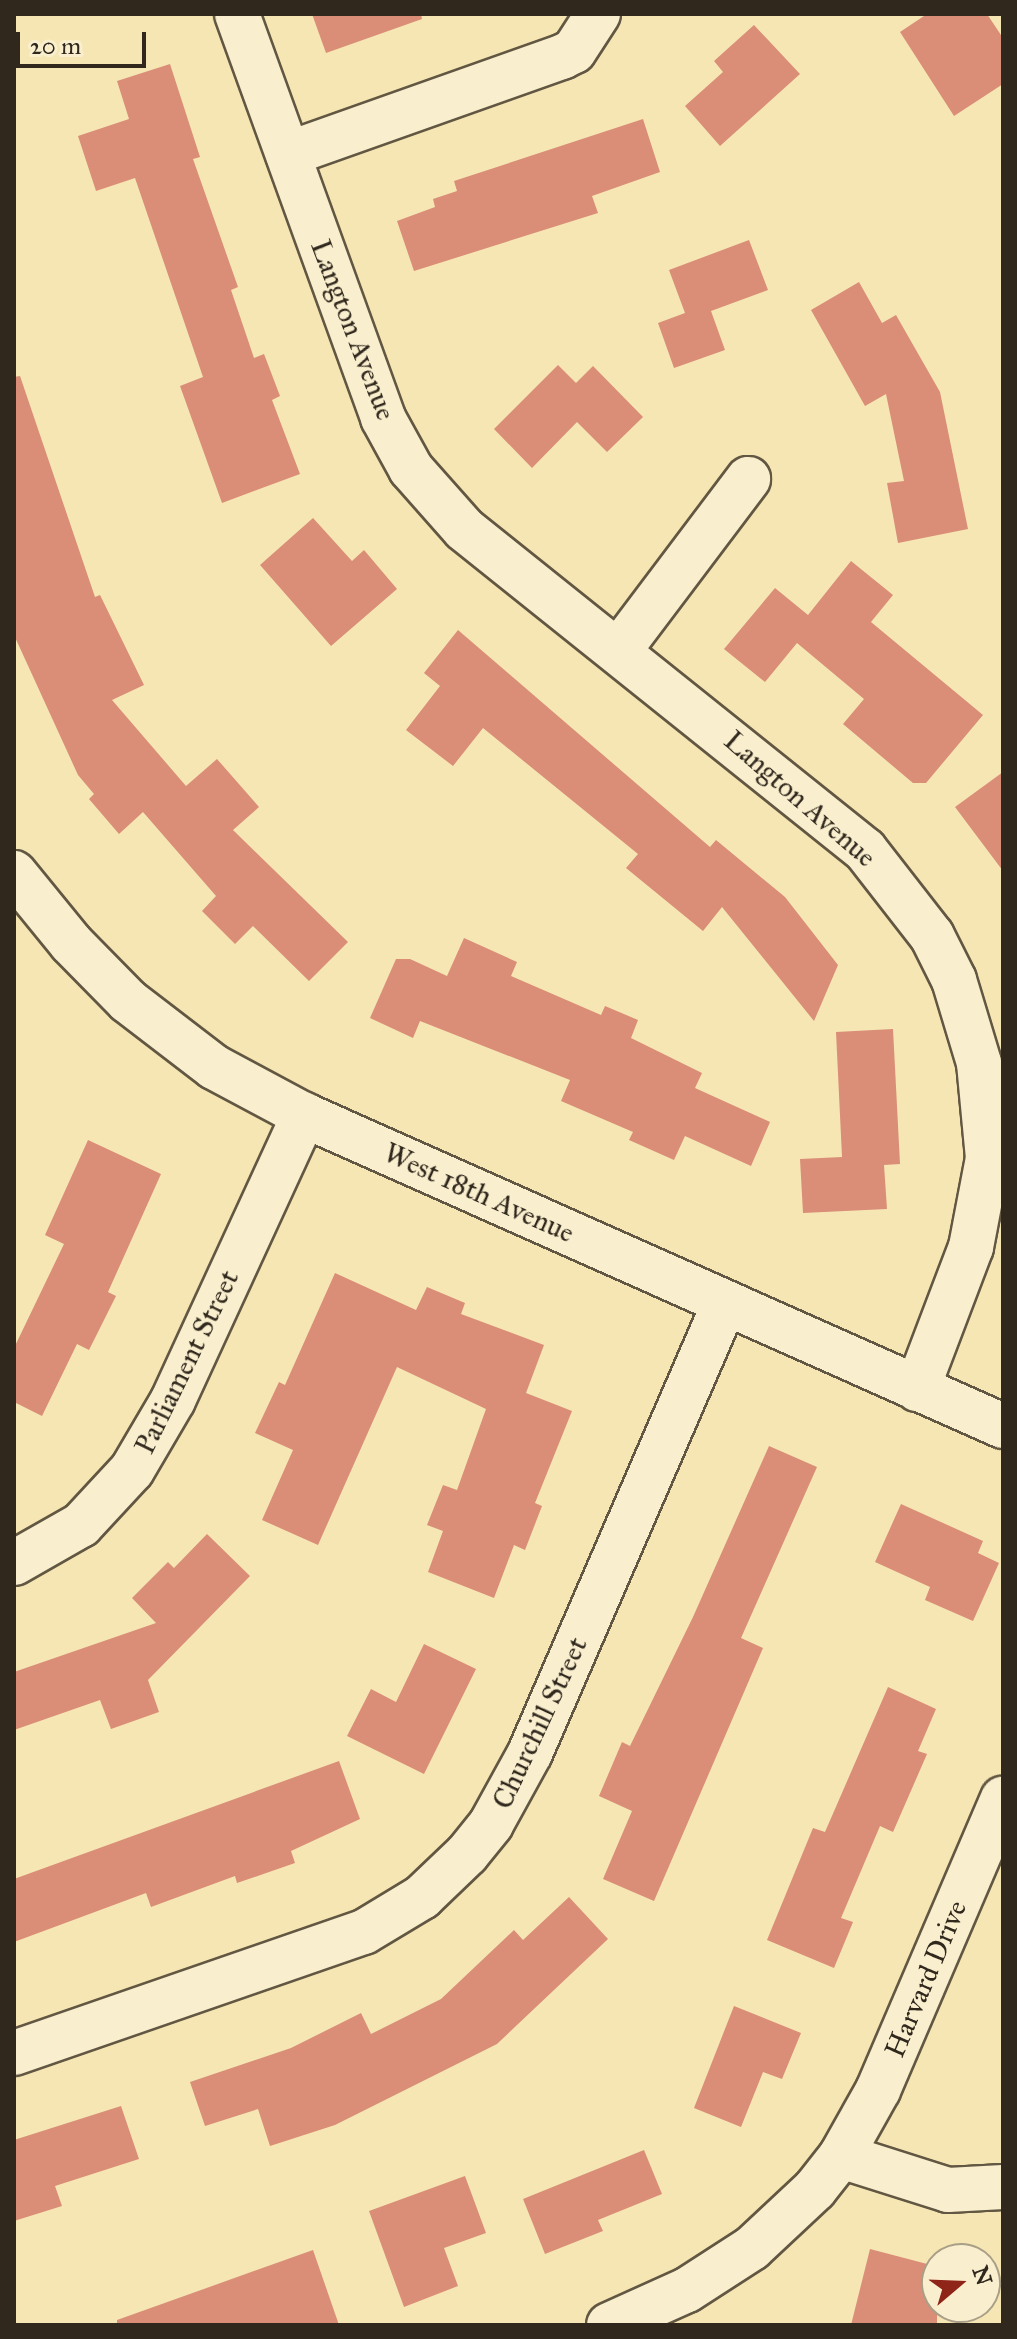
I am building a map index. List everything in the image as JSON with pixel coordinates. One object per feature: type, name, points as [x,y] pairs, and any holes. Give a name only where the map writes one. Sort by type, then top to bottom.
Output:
[{"type":"street","name":"Langton Avenue","points":[[237,14],[383,418],[411,469],[464,529],[620,649],[865,850],[932,936],[954,980],[979,1063],[988,1158],[971,1247],[917,1389]]},
{"type":"street","points":[[288,154],[562,57],[581,41],[598,14]]},
{"type":"street","points":[[620,649],[748,479]]},
{"type":"street","name":"West 18th Avenue","points":[[14,873],[71,943],[128,1001],[214,1067],[304,1115],[1003,1426]]},
{"type":"street","name":"Parliament Street","points":[[14,1563],[81,1525],[132,1470],[173,1400],[304,1115]]},
{"type":"street","name":"Churchill Street","points":[[14,2053],[364,1932],[422,1897],[467,1854],[491,1824],[530,1753],[725,1303]]},
{"type":"street","name":"Harvard Drive","points":[[609,2325],[687,2290],[752,2248],[815,2189],[841,2156],[878,2090],[1003,1799]]},
{"type":"street","points":[[841,2156],[948,2190],[1003,2187]]},
{"type":"building","points":[[312,14],[421,14],[422,19],[326,53]]},
{"type":"building","points":[[927,14],[987,14],[1003,38],[1003,84],[954,116],[900,32]]},
{"type":"building","points":[[754,25],[800,74],[720,146],[685,106],[723,72],[714,61]]},
{"type":"building","points":[[170,64],[200,157],[193,159],[238,287],[231,290],[254,358],[264,354],[280,396],[272,400],[300,474],[222,503],[180,386],[203,377],[135,178],[96,191],[78,136],[129,119],[117,81]]},
{"type":"building","points":[[643,119],[660,172],[592,196],[598,213],[414,271],[397,221],[435,207],[433,199],[457,191],[454,181]]},
{"type":"building","points":[[749,240],[768,290],[711,311],[725,350],[674,368],[658,323],[685,313],[669,270]]},
{"type":"building","points":[[859,282],[882,323],[896,315],[940,392],[968,529],[898,543],[887,483],[904,481],[886,394],[865,406],[811,310]]},
{"type":"building","points":[[558,365],[576,383],[593,366],[643,417],[607,452],[577,422],[532,468],[494,429]]},
{"type":"building","points":[[20,376],[95,597],[100,595],[144,685],[112,700],[186,786],[217,759],[259,807],[233,830],[348,942],[309,981],[253,926],[235,944],[202,911],[216,896],[143,812],[119,834],[89,799],[94,794],[78,775],[14,635],[14,377]]},
{"type":"building","points":[[313,518],[352,561],[364,550],[397,589],[331,646],[260,565]]},
{"type":"building","points":[[851,561],[893,595],[871,622],[983,715],[926,783],[913,783],[843,724],[864,699],[797,643],[765,682],[724,649],[775,588],[808,615]]},
{"type":"building","points":[[458,630],[710,847],[716,840],[785,897],[838,965],[814,1021],[722,907],[703,931],[626,868],[638,854],[483,728],[453,766],[406,730],[440,686],[424,673]]},
{"type":"building","points":[[1003,772],[1003,871],[955,807]]},
{"type":"building","points":[[464,938],[517,962],[511,976],[601,1015],[605,1006],[638,1020],[631,1038],[702,1073],[695,1088],[770,1122],[751,1166],[685,1136],[674,1160],[629,1140],[633,1132],[561,1101],[570,1080],[420,1021],[413,1038],[370,1018],[396,959],[410,959],[447,976]]},
{"type":"building","points":[[893,1029],[900,1164],[884,1165],[887,1209],[803,1213],[800,1159],[842,1157],[836,1032]]},
{"type":"building","points":[[88,1140],[161,1174],[108,1292],[116,1296],[89,1350],[77,1344],[42,1416],[14,1402],[14,1348],[64,1244],[45,1235]]},
{"type":"building","points":[[335,1273],[416,1310],[427,1287],[465,1303],[461,1314],[544,1345],[526,1393],[572,1411],[535,1503],[542,1506],[525,1550],[514,1545],[494,1598],[428,1572],[443,1531],[427,1525],[443,1485],[457,1490],[486,1409],[397,1367],[318,1545],[262,1520],[293,1450],[255,1433],[279,1382],[285,1385]]},
{"type":"building","points":[[769,1446],[817,1467],[741,1638],[763,1648],[654,1901],[603,1879],[632,1811],[599,1796],[622,1742],[630,1746],[693,1617]]},
{"type":"building","points":[[901,1504],[983,1541],[978,1553],[999,1563],[973,1621],[925,1600],[930,1587],[875,1562]]},
{"type":"building","points":[[207,1534],[250,1576],[148,1680],[159,1712],[111,1729],[100,1700],[14,1730],[14,1672],[156,1623],[132,1598],[168,1562],[174,1568]]},
{"type":"building","points":[[424,1644],[476,1669],[424,1774],[347,1736],[371,1689],[396,1702]]},
{"type":"building","points":[[888,1687],[936,1709],[918,1751],[927,1754],[893,1832],[880,1826],[841,1918],[853,1922],[834,1968],[767,1940],[813,1828],[825,1832]]},
{"type":"building","points":[[339,1761],[360,1819],[291,1851],[295,1863],[237,1883],[235,1876],[151,1907],[146,1893],[14,1942],[14,1879]]},
{"type":"building","points":[[569,1897],[608,1939],[497,2044],[335,2125],[270,2146],[258,2109],[205,2126],[190,2082],[291,2048],[361,2013],[371,2034],[441,1999],[514,1930],[523,1940]]},
{"type":"building","points":[[734,2006],[801,2033],[782,2079],[763,2072],[741,2127],[694,2108]]},
{"type":"building","points":[[121,2106],[139,2159],[55,2186],[62,2206],[14,2221],[14,2140]]},
{"type":"building","points":[[644,2150],[662,2194],[598,2220],[603,2231],[545,2254],[523,2199]]},
{"type":"building","points":[[465,2176],[486,2233],[444,2248],[458,2286],[404,2307],[369,2211]]},
{"type":"building","points":[[870,2249],[921,2262],[921,2323],[937,2325],[851,2325]]},
{"type":"building","points":[[313,2250],[339,2325],[117,2325],[117,2320]]}]
